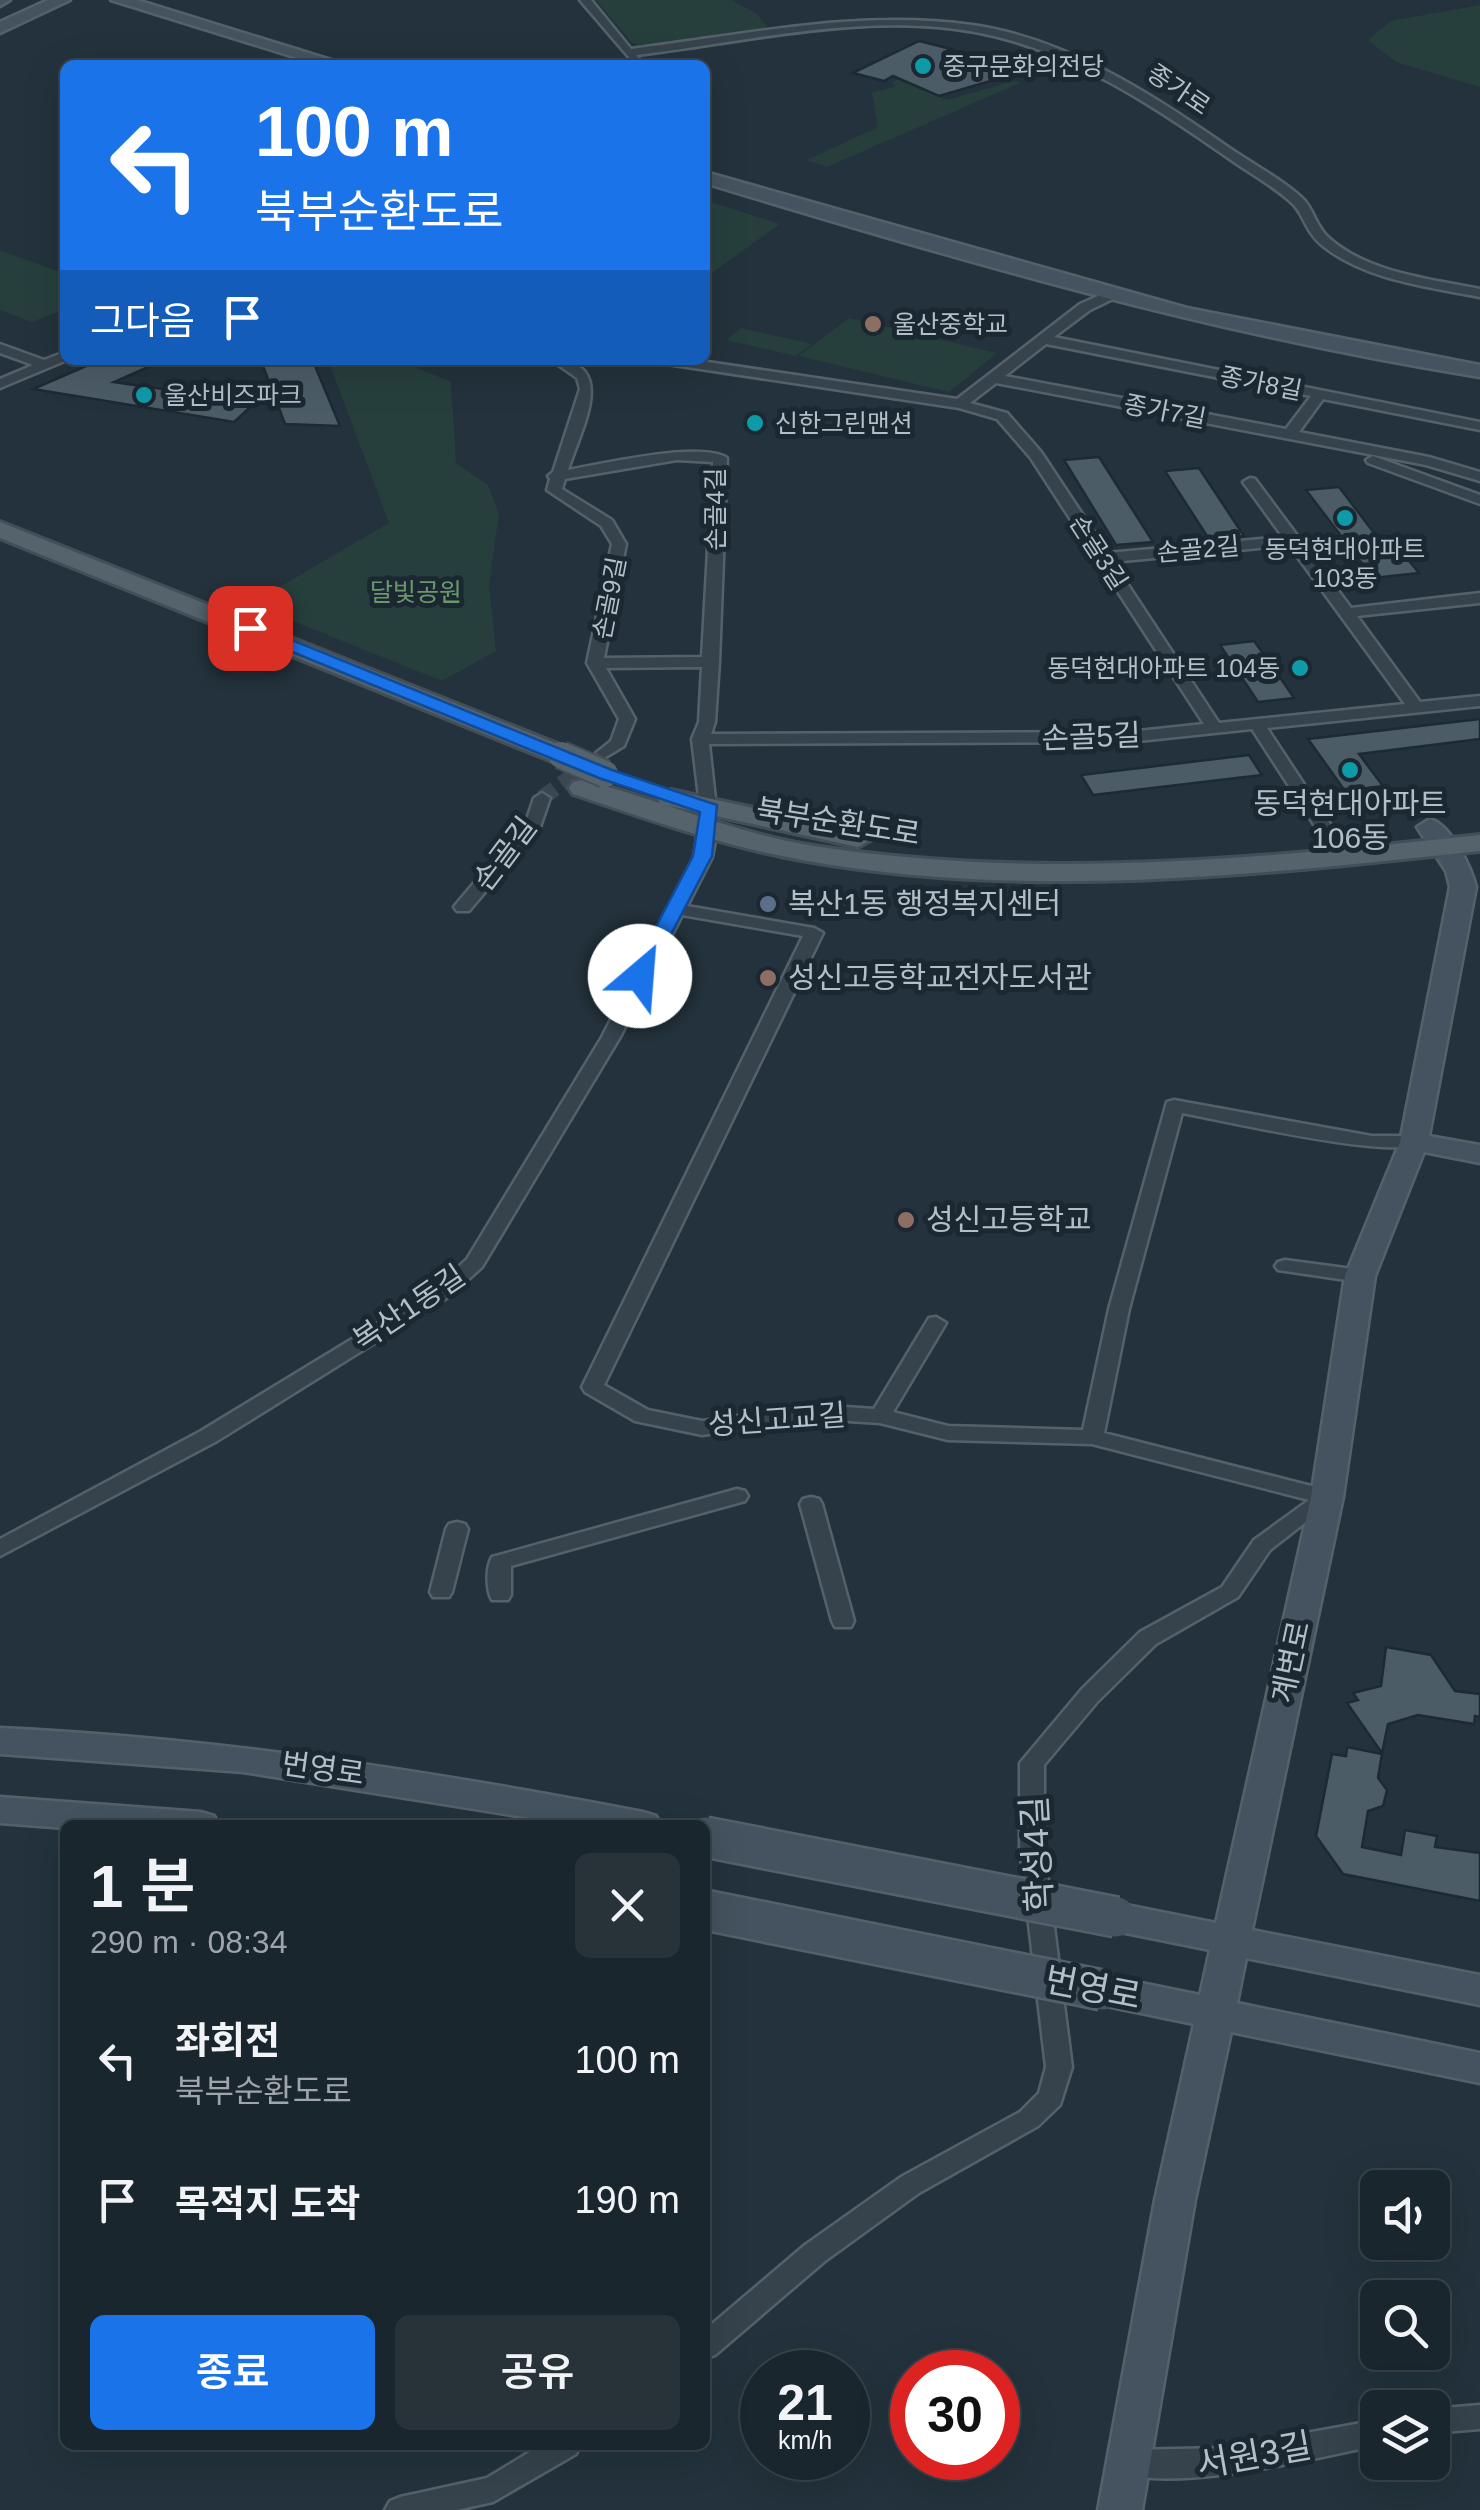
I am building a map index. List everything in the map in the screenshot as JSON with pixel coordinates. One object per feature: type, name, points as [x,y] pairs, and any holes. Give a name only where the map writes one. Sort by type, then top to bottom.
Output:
[{"type":"main road","points":[[0,12],[27,0]]},
{"type":"main road","points":[[0,28],[62,0]]},
{"type":"main road","points":[[118,0],[321,60]]},
{"type":"main road","points":[[710,179],[962,256],[1299,337],[1480,371]]},
{"type":"main road","name":"북부순환도로","points":[[0,529],[550,762]]},
{"type":"main road","name":"북부순환도로","points":[[0,552],[550,762],[598,772],[709,821],[804,853],[904,867],[1062,877],[1150,874],[1437,836],[1480,821]]},
{"type":"main road","name":"북부순환도로","points":[[709,821],[983,852],[1124,854],[1330,836],[1437,836],[1480,843]]},
{"type":"main road","name":"계변로","points":[[1120,2510],[1175,2200],[1327,1496],[1360,1276],[1414,1142],[1463,887],[1437,836]]},
{"type":"main road","points":[[1414,1142],[1480,1154]]},
{"type":"main road","name":"번영로","points":[[0,1741],[178,1751],[312,1766],[616,1820]]},
{"type":"main road","points":[[0,1810],[134,1820]]},
{"type":"main road","points":[[710,1838],[1480,1990]]},
{"type":"main road","name":"번영로","points":[[710,1911],[1480,2068]]},
{"type":"street","points":[[585,0],[633,60]]},
{"type":"street","name":"종가로","points":[[628,53],[909,24],[988,32],[1120,81],[1301,204],[1310,228],[1351,258],[1381,270],[1480,294]]},
{"type":"street","points":[[701,365],[960,404],[1085,307],[1114,293]]},
{"type":"street","name":"종가8길","points":[[1042,339],[1480,426]]},
{"type":"street","points":[[0,348],[45,365]]},
{"type":"street","points":[[0,384],[60,358]]},
{"type":"street","points":[[555,476],[587,389],[583,376],[566,365]]},
{"type":"street","name":"종가7길","points":[[994,378],[1429,460],[1480,477]]},
{"type":"street","points":[[1289,435],[1319,395]]},
{"type":"street","name":"손골3길","points":[[960,404],[1009,421],[1215,729]]},
{"type":"street","points":[[1334,445],[1480,500]]},
{"type":"street","name":"손골4길","points":[[555,476],[677,456],[720,458],[707,722],[700,739],[700,771],[709,821]]},
{"type":"street","name":"손골9길","points":[[555,476],[554,490],[558,495],[596,514],[616,534],[620,544],[611,604],[595,663],[627,719],[618,744],[598,772]]},
{"type":"street","name":"손골2길","points":[[1250,482],[1415,706]]},
{"type":"street","name":"손골2길","points":[[1103,558],[1293,540]]},
{"type":"street","points":[[1347,613],[1480,598]]},
{"type":"street","points":[[595,663],[711,662]]},
{"type":"street","name":"손골5길","points":[[700,739],[1061,739],[1215,729],[1480,701]]},
{"type":"street","points":[[1257,725],[1330,836]]},
{"type":"street","name":"손골길","points":[[463,907],[534,823],[542,798]]},
{"type":"street","name":"복산1동길","points":[[0,1548],[208,1436],[443,1292],[475,1263],[611,1036],[702,856],[709,821]]},
{"type":"street","name":"성신고교길","points":[[675,909],[814,933],[592,1387],[642,1416],[702,1428],[816,1412],[880,1416],[948,1434],[1092,1437],[1327,1496]]},
{"type":"street","points":[[1092,1437],[1119,1309],[1174,1106],[1372,1142],[1414,1142]]},
{"type":"street","points":[[1284,1266],[1360,1276]]},
{"type":"street","points":[[880,1416],[936,1323]]},
{"type":"street","points":[[500,1595],[500,1562],[737,1496]]},
{"type":"street","name":"학성4길","points":[[710,2343],[816,2253],[910,2186],[1029,2119],[1051,2098],[1058,2067],[1032,1849],[1032,1764],[1090,1695],[1148,1638],[1230,1592],[1262,1544],[1327,1496]]},
{"type":"street","points":[[810,1504],[843,1620]]},
{"type":"street","points":[[441,1592],[457,1529]]},
{"type":"street","points":[[1450,2420],[1480,2418]]},
{"type":"street","name":"서원3길","points":[[1129,2464],[1182,2468],[1218,2464],[1360,2436]]},
{"type":"street","points":[[400,2510],[494,2489],[558,2450]]},
{"type":"green space","points":[[596,0],[732,0],[757,14],[771,33],[650,46],[632,43]]},
{"type":"green space","points":[[1480,5],[1480,87],[1396,62],[1368,40],[1391,21]]},
{"type":"green space","points":[[898,79],[947,100],[1014,81],[1020,83],[827,167],[807,160],[878,127],[872,92],[895,87],[892,82]]},
{"type":"green space","points":[[710,202],[780,224],[710,274]]},
{"type":"green space","points":[[0,250],[60,272],[60,311],[32,322],[0,310]]},
{"type":"green space","points":[[849,318],[997,353],[949,392],[799,356]]},
{"type":"green space","points":[[741,328],[812,344],[796,356],[726,340]]},
{"type":"green space","name":"달빛공원","points":[[330,365],[420,365],[417,368],[451,382],[456,463],[488,485],[499,514],[489,584],[496,651],[442,681],[250,604],[389,523]]},
{"type":"building","name":"중구문화의전당","points":[[919,41],[951,49],[945,52],[1004,77],[939,96],[893,76],[884,81],[853,73]]},
{"type":"building","name":"울산비즈파크","points":[[88,365],[153,365],[114,382],[256,402],[234,422],[33,389]]},
{"type":"building","name":"울산비즈파크","points":[[315,365],[340,426],[285,424],[263,366]]},
{"type":"building","points":[[1099,457],[1153,542],[1116,545],[1064,460]]},
{"type":"building","points":[[1199,468],[1244,536],[1209,539],[1165,471]]},
{"type":"building","name":"동덕현대아파트 103동","points":[[1339,487],[1384,546],[1396,545],[1419,573],[1373,578],[1306,490]]},
{"type":"building","points":[[1254,641],[1294,698],[1258,702],[1220,645]]},
{"type":"building","name":"동덕현대아파트 106동","points":[[1480,719],[1480,739],[1359,754],[1383,786],[1345,791],[1308,739]]},
{"type":"building","points":[[1249,755],[1262,775],[1093,795],[1081,775]]},
{"type":"building","points":[[1386,1647],[1431,1655],[1455,1691],[1480,1694],[1480,1717],[1475,1716],[1474,1724],[1418,1715],[1388,1724],[1382,1753],[1347,1703],[1358,1700],[1353,1693],[1381,1686]]},
{"type":"building","points":[[1347,1747],[1382,1754],[1378,1778],[1387,1790],[1383,1806],[1368,1811],[1362,1847],[1401,1855],[1405,1830],[1437,1836],[1435,1847],[1480,1853],[1480,1901],[1343,1874],[1316,1836],[1332,1754],[1346,1756]]},
{"type":"tunnel","points":[[542,798],[593,761]]},
{"type":"place","name":"중구문화의전당","points":[[923,66]]},
{"type":"place","name":"울산중학교","points":[[873,324]]},
{"type":"place","name":"울산비즈파크","points":[[144,395]]},
{"type":"place","name":"신한그린맨션","points":[[755,423]]},
{"type":"place","name":"동덕현대아파트 103동","points":[[1345,518]]},
{"type":"place","name":"동덕현대아파트 104동","points":[[1300,668]]},
{"type":"place","name":"동덕현대아파트 106동","points":[[1350,770]]},
{"type":"place","name":"복산1동 행정복지센터","points":[[768,904]]},
{"type":"place","name":"성신고등학교전자도서관","points":[[768,978]]},
{"type":"place","name":"성신고등학교","points":[[906,1220]]},
{"type":"route","points":[[250,628],[605,774],[710,810],[702,856],[640,976]]}]
